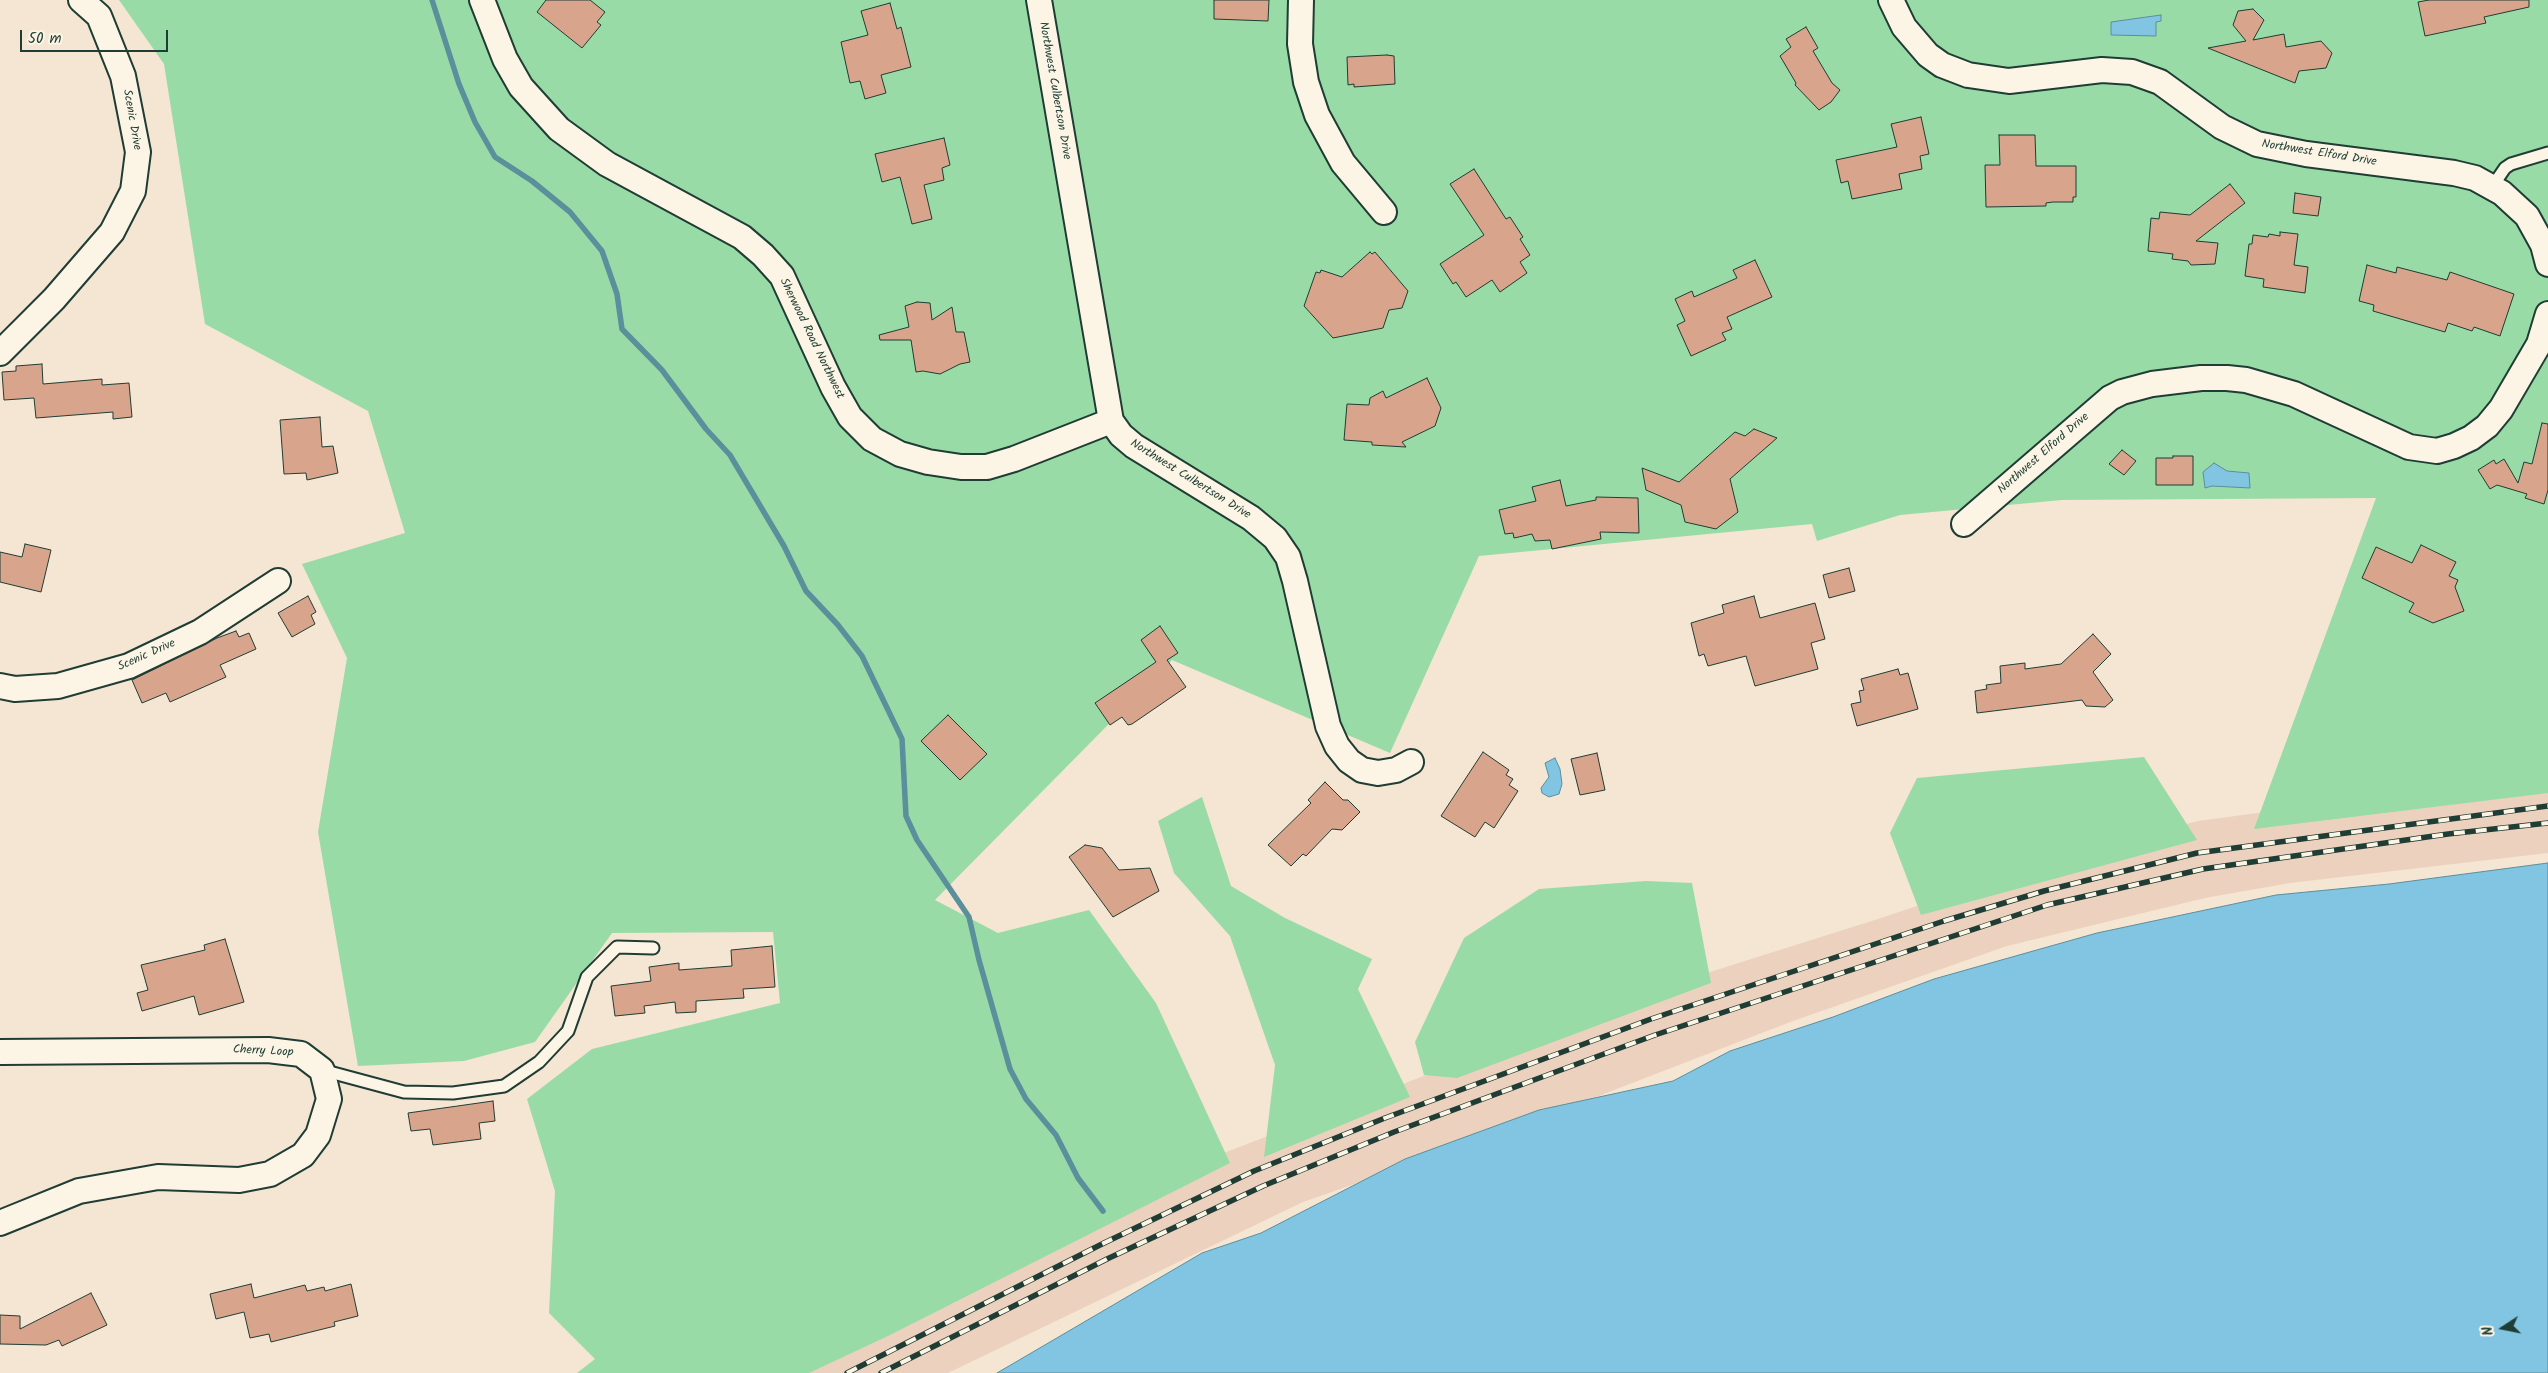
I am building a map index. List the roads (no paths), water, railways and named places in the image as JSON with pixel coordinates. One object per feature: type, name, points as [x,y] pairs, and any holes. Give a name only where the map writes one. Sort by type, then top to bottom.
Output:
[{"type":"street","name":"Scenic Drive","points":[[0,353],[54,299],[112,232],[133,191],[138,152],[123,76],[99,16],[81,0]]},
{"type":"street","name":"Sherwood Road Northwest","points":[[482,0],[505,60],[521,87],[559,129],[607,164],[742,238],[770,262],[782,276],[833,387],[850,417],[872,439],[900,454],[928,462],[961,467],[987,467],[1014,459],[1111,421]]},
{"type":"street","name":"Northwest Culbertson Drive","points":[[1038,0],[1111,421],[1121,436],[1134,446],[1251,518],[1275,538],[1288,557],[1328,726],[1336,746],[1349,761],[1362,770],[1378,772],[1396,770],[1410,762]]},
{"type":"street","points":[[1301,0],[1300,44],[1306,82],[1317,115],[1343,163],[1384,212]]},
{"type":"street","name":"Northwest Elford Drive","points":[[1891,0],[1898,19],[1921,48],[1942,65],[1959,72],[1987,80],[2009,81],[2102,70],[2132,72],[2160,82],[2222,127],[2257,144],[2306,154],[2454,172],[2475,178],[2515,203],[2536,230],[2548,264]]},
{"type":"street","name":"Northwest Elford Drive","points":[[1964,524],[2110,398],[2137,387],[2161,382],[2227,378],[2246,380],[2294,394],[2409,447],[2436,450],[2454,446],[2471,438],[2487,426],[2501,409],[2538,344],[2548,314]]},
{"type":"street","name":"Scenic Drive","points":[[0,686],[15,689],[58,686],[129,666],[200,632],[278,580]]},
{"type":"street","name":"Cherry Loop","points":[[0,1052],[268,1050],[301,1054],[322,1070]]},
{"type":"street","points":[[0,1223],[79,1191],[150,1178],[239,1180],[270,1174],[303,1155],[318,1135],[329,1099],[322,1070]]},
{"type":"lane","points":[[2492,187],[2505,168],[2511,164],[2548,153]]},
{"type":"lane","points":[[322,1070],[404,1092],[453,1093],[504,1086],[539,1062],[568,1031],[587,977],[617,948],[653,948]]},
{"type":"water","points":[[2161,15],[2161,21],[2156,22],[2156,36],[2111,35],[2111,22]]},
{"type":"water","points":[[2214,463],[2227,471],[2249,473],[2250,488],[2212,486],[2205,488],[2203,472]]},
{"type":"water","points":[[1555,758],[1560,769],[1562,784],[1559,794],[1549,797],[1542,793],[1541,788],[1549,777],[1545,763]]},
{"type":"water","points":[[2548,863],[2548,1373],[997,1373],[1202,1253],[1261,1233],[1405,1159],[1539,1110],[1673,1081],[1730,1051],[1833,1017],[1934,979],[2097,933],[2276,895],[2389,884]]},
{"type":"waterway","points":[[432,0],[459,84],[475,122],[495,157],[532,181],[570,212],[602,251],[617,294],[622,329],[662,370],[706,429],[730,455],[784,546],[806,591],[838,625],[862,656],[902,739],[906,816],[917,840],[969,917],[979,960],[1010,1069],[1026,1099],[1056,1135],[1078,1178],[1103,1211]]},
{"type":"railway","points":[[847,1373],[1102,1244],[1254,1171],[1385,1118],[1651,1019],[1944,921],[2044,891],[2197,853],[2548,806]]},
{"type":"railway","points":[[881,1373],[1107,1259],[1263,1186],[1394,1132],[1655,1035],[2047,905],[2203,869],[2448,834],[2548,823]]}]
